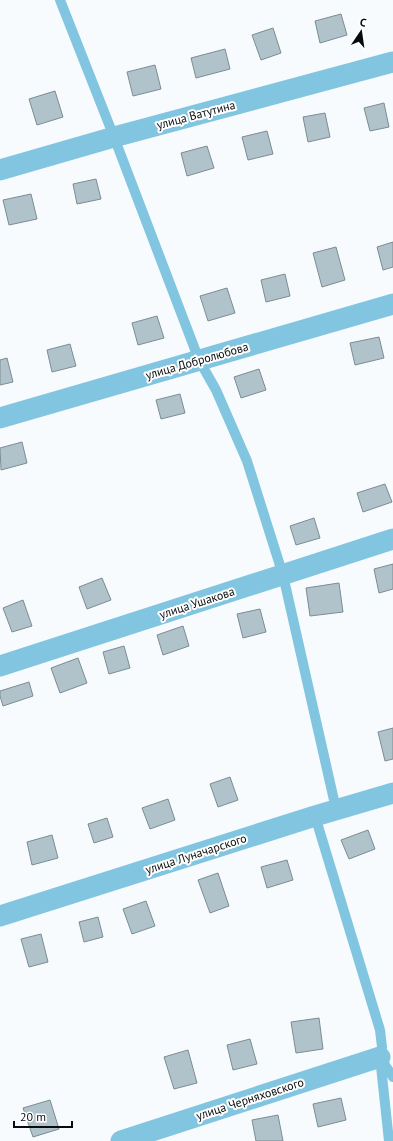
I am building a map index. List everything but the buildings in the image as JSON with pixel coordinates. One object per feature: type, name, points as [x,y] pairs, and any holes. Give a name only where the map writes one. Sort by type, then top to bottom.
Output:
[{"type":"street","name":"улица Ватутина","points":[[0,170],[114,137],[393,62]]},
{"type":"street","name":"улица Добролюбова","points":[[0,418],[393,304]]},
{"type":"street","name":"улица Ушакова","points":[[0,666],[393,539]]},
{"type":"street","name":"улица Луначарского","points":[[0,916],[336,809],[393,793]]},
{"type":"street","name":"улица Черняховского","points":[[121,1141],[380,1057]]},
{"type":"lane","points":[[60,0],[199,360],[216,390],[247,460],[284,575],[336,809]]},
{"type":"lane","points":[[315,816],[380,1030],[382,1047],[380,1057],[389,1141]]},
{"type":"lane","points":[[380,1057],[393,1077]]}]
